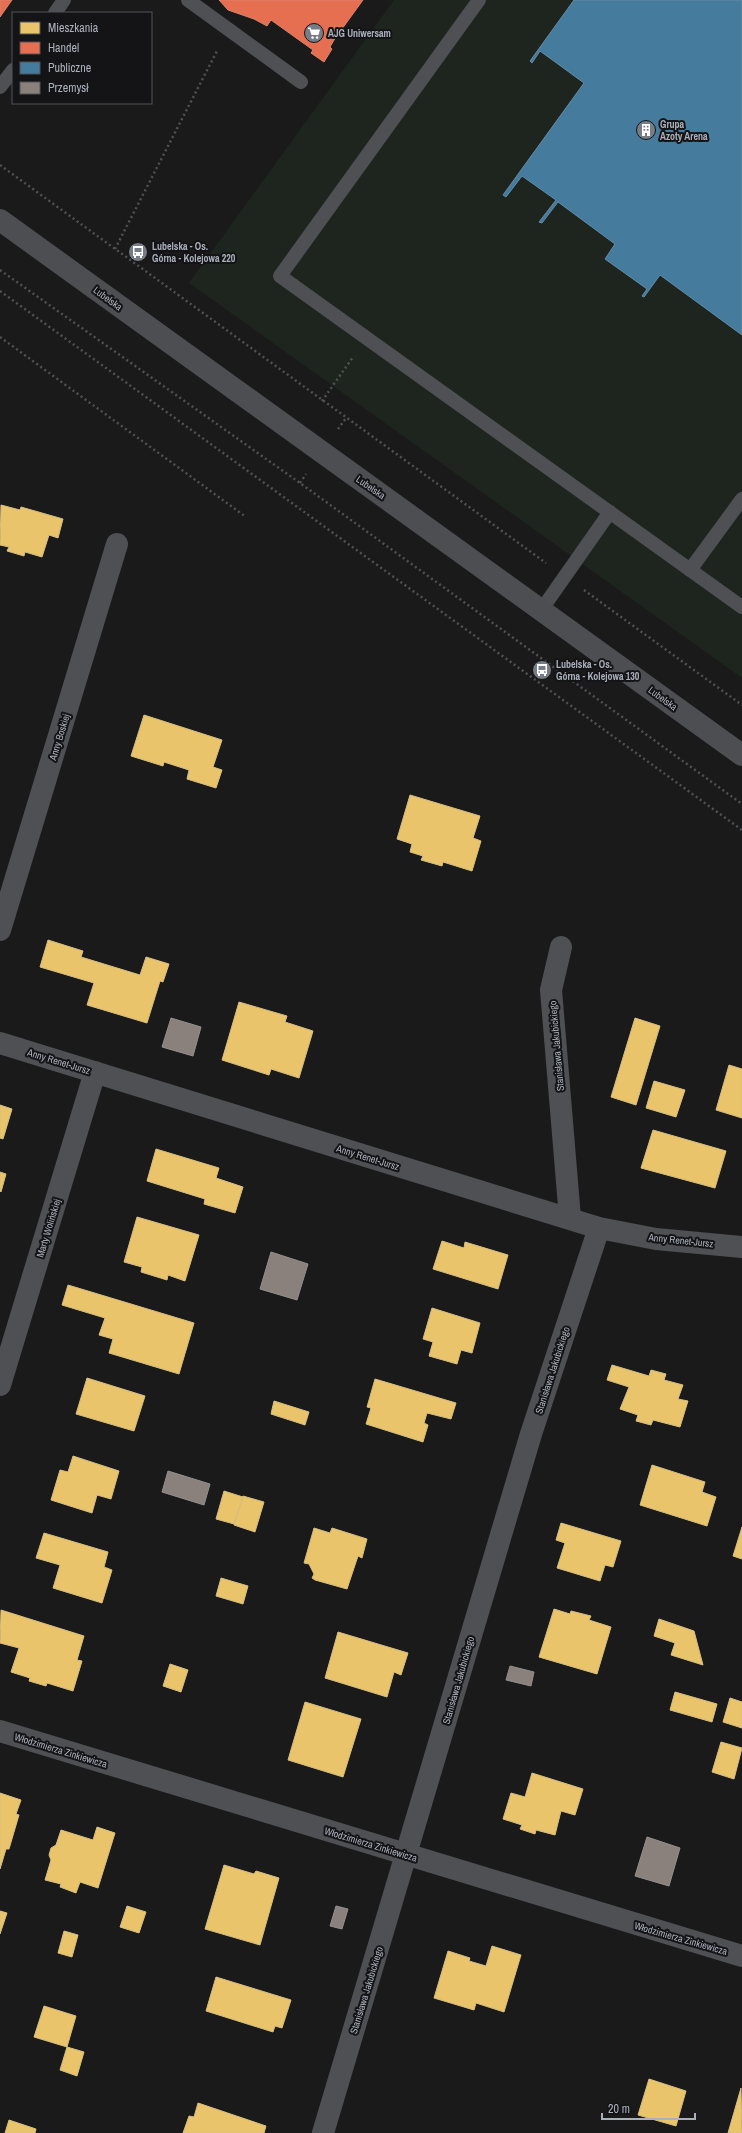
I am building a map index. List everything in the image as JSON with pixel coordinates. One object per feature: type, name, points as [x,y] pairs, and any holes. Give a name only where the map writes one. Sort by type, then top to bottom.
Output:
[{"type":"main road","name":"Lubelska","points":[[0,220],[542,609],[742,755]]},
{"type":"street","name":"Anny Boskiej","points":[[0,930],[117,544]]},
{"type":"street","name":"Stanisława Jakubickiego","points":[[561,947],[551,990],[570,1218]]},
{"type":"street","name":"Anny Renet-Jursz","points":[[0,1043],[600,1228],[656,1239],[742,1247]]},
{"type":"street","name":"Marty Wolińskiej","points":[[0,1385],[95,1072]]},
{"type":"street","name":"Stanisława Jakubickiego","points":[[323,2133],[407,1855],[531,1434],[600,1228]]},
{"type":"street","name":"Włodzimierza Zinkiewicza","points":[[0,1731],[742,1956]]},
{"type":"lane","points":[[56,12],[64,0]]},
{"type":"lane","points":[[188,0],[301,82]]},
{"type":"lane","points":[[479,0],[280,276],[742,607]]},
{"type":"lane","points":[[0,87],[12,71]]},
{"type":"lane","points":[[690,570],[742,498]]},
{"type":"lane","points":[[542,609],[610,512]]},
{"type":"path","points":[[115,249],[228,29]]},
{"type":"path","points":[[0,165],[322,401],[742,705]]},
{"type":"path","points":[[0,270],[307,488],[742,804]]},
{"type":"path","points":[[0,290],[742,830]]},
{"type":"path","points":[[0,337],[246,517]]},
{"type":"path","points":[[322,401],[367,338]]},
{"type":"shaded area","points":[[394,0],[742,0],[742,678],[189,283]]},
{"type":"building: Mieszkania","points":[[1,505],[20,510],[21,507],[63,519],[58,538],[49,535],[42,557],[25,552],[24,556],[7,551],[9,547],[0,545]]},
{"type":"building: Mieszkania","points":[[144,715],[222,740],[213,767],[222,770],[216,788],[187,779],[189,770],[164,762],[163,766],[131,756]]},
{"type":"building: Mieszkania","points":[[410,795],[480,816],[473,838],[481,841],[472,871],[443,862],[442,866],[421,860],[423,856],[410,852],[412,844],[397,839]]},
{"type":"building: Mieszkania","points":[[48,940],[83,951],[81,957],[140,975],[146,957],[169,964],[163,982],[160,981],[147,1023],[87,1005],[94,983],[40,967]]},
{"type":"building: Mieszkania","points":[[239,1002],[287,1016],[285,1022],[313,1031],[299,1078],[271,1069],[269,1075],[222,1060]]},
{"type":"building: Mieszkania","points":[[635,1018],[660,1026],[636,1105],[611,1097]]},
{"type":"building: Mieszkania","points":[[729,1065],[742,1069],[742,1118],[716,1110]]},
{"type":"building: Mieszkania","points":[[654,1081],[685,1090],[676,1117],[646,1108]]},
{"type":"building: Mieszkania","points":[[0,1105],[12,1109],[3,1139],[0,1138]]},
{"type":"building: Mieszkania","points":[[653,1130],[726,1151],[715,1188],[641,1168]]},
{"type":"building: Mieszkania","points":[[156,1149],[219,1168],[216,1178],[243,1187],[235,1213],[204,1204],[205,1199],[147,1181]]},
{"type":"building: Mieszkania","points":[[0,1172],[6,1174],[1,1192],[0,1191]]},
{"type":"building: Mieszkania","points":[[137,1217],[199,1235],[185,1281],[168,1275],[167,1280],[141,1272],[142,1267],[124,1262]]},
{"type":"building: Mieszkania","points":[[442,1241],[464,1248],[465,1242],[508,1255],[498,1289],[433,1269]]},
{"type":"building: Mieszkania","points":[[68,1285],[194,1323],[179,1374],[109,1353],[113,1339],[99,1335],[105,1318],[62,1305]]},
{"type":"building: Mieszkania","points":[[432,1308],[480,1323],[472,1353],[461,1350],[457,1364],[429,1356],[433,1342],[423,1339]]},
{"type":"building: Mieszkania","points":[[612,1365],[649,1376],[651,1370],[666,1374],[664,1380],[683,1385],[678,1399],[688,1401],[680,1427],[653,1420],[651,1425],[636,1421],[638,1415],[620,1409],[629,1387],[607,1380]]},
{"type":"building: Mieszkania","points":[[87,1378],[145,1396],[134,1431],[76,1414]]},
{"type":"building: Mieszkania","points":[[375,1379],[456,1403],[451,1419],[427,1413],[424,1423],[428,1425],[423,1442],[366,1424],[371,1408],[367,1407]]},
{"type":"building: Mieszkania","points":[[274,1401],[309,1412],[305,1425],[271,1414]]},
{"type":"building: Mieszkania","points":[[73,1456],[119,1471],[111,1499],[97,1495],[92,1513],[51,1500],[60,1470],[68,1472]]},
{"type":"building: Mieszkania","points":[[652,1465],[705,1482],[702,1492],[716,1497],[707,1526],[640,1505]]},
{"type":"building: Mieszkania","points":[[224,1491],[243,1497],[234,1524],[216,1519]]},
{"type":"building: Mieszkania","points":[[243,1496],[264,1502],[255,1532],[234,1525]]},
{"type":"building: Mieszkania","points":[[561,1523],[621,1541],[613,1567],[605,1565],[600,1581],[557,1568],[565,1543],[556,1540]]},
{"type":"building: Mieszkania","points":[[742,1527],[742,1559],[733,1556]]},
{"type":"building: Mieszkania","points":[[314,1528],[330,1533],[332,1528],[367,1539],[362,1558],[358,1556],[347,1589],[312,1578],[314,1574],[309,1564],[304,1563]]},
{"type":"building: Mieszkania","points":[[44,1533],[108,1552],[104,1567],[112,1570],[102,1603],[53,1588],[60,1565],[36,1558]]},
{"type":"building: Mieszkania","points":[[221,1578],[248,1586],[243,1604],[216,1596]]},
{"type":"building: Mieszkania","points":[[554,1609],[570,1614],[571,1611],[591,1616],[589,1620],[611,1627],[597,1674],[539,1657]]},
{"type":"building: Mieszkania","points":[[1,1610],[84,1636],[77,1660],[82,1661],[73,1691],[47,1683],[46,1686],[29,1681],[30,1678],[11,1672],[19,1648],[0,1643]]},
{"type":"building: Mieszkania","points":[[659,1619],[694,1631],[703,1665],[671,1655],[675,1643],[654,1636]]},
{"type":"building: Mieszkania","points":[[338,1632],[408,1653],[401,1675],[394,1672],[387,1697],[325,1678]]},
{"type":"building: Mieszkania","points":[[170,1664],[188,1670],[181,1692],[163,1686]]},
{"type":"building: Mieszkania","points":[[675,1692],[717,1704],[712,1722],[670,1710]]},
{"type":"building: Mieszkania","points":[[730,1698],[742,1702],[742,1728],[723,1722]]},
{"type":"building: Mieszkania","points":[[305,1702],[361,1719],[343,1777],[288,1760]]},
{"type":"building: Mieszkania","points":[[721,1742],[742,1748],[734,1779],[712,1772]]},
{"type":"building: Mieszkania","points":[[532,1773],[583,1789],[575,1815],[561,1811],[555,1835],[536,1830],[535,1834],[520,1829],[522,1825],[503,1819],[511,1793],[525,1797]]},
{"type":"building: Mieszkania","points":[[0,1793],[21,1800],[16,1814],[19,1815],[9,1849],[6,1849],[0,1869]]},
{"type":"building: Mieszkania","points":[[97,1827],[115,1833],[98,1888],[80,1882],[76,1893],[60,1887],[61,1884],[45,1880],[51,1860],[49,1855],[51,1848],[56,1845],[61,1830],[93,1840]]},
{"type":"building: Mieszkania","points":[[224,1865],[254,1874],[256,1871],[279,1878],[260,1945],[205,1929]]},
{"type":"building: Mieszkania","points":[[127,1906],[146,1912],[139,1933],[120,1927]]},
{"type":"building: Mieszkania","points":[[0,1911],[7,1913],[0,1934]]},
{"type":"building: Mieszkania","points":[[64,1931],[78,1935],[72,1957],[58,1953]]},
{"type":"building: Mieszkania","points":[[492,1946],[521,1955],[504,2012],[476,2003],[474,2010],[434,1998],[448,1951],[470,1958],[469,1961],[486,1966]]},
{"type":"building: Mieszkania","points":[[216,1977],[291,2000],[282,2028],[275,2026],[273,2032],[206,2011]]},
{"type":"building: Mieszkania","points":[[44,2006],[76,2016],[67,2047],[34,2037]]},
{"type":"building: Mieszkania","points":[[67,2047],[84,2052],[77,2076],[60,2070]]},
{"type":"building: Mieszkania","points":[[649,2079],[686,2091],[676,2126],[638,2115]]},
{"type":"building: Mieszkania","points":[[741,2088],[742,2133],[728,2133]]},
{"type":"building: Mieszkania","points":[[198,2103],[266,2126],[264,2133],[183,2133],[189,2116],[194,2117]]},
{"type":"building: Mieszkania","points":[[9,2120],[36,2129],[35,2133],[5,2133]]},
{"type":"building: Handel","points":[[0,0],[12,0],[0,17]]},
{"type":"building: Handel","name":"AJG Uniwersam","points":[[219,0],[363,0],[334,40],[330,47],[332,49],[324,62],[311,53],[313,50],[271,20],[267,26],[254,19],[228,10]]},
{"type":"building: Publiczne","name":"Grupa Azoty Arena","points":[[574,0],[742,0],[742,335],[660,275],[644,297],[642,296],[647,289],[605,259],[615,244],[558,202],[542,223],[539,222],[556,200],[522,176],[506,197],[503,195],[584,83],[540,51],[532,63],[530,61]]},
{"type":"building: Przemysł","points":[[171,1018],[201,1027],[193,1056],[162,1047]]},
{"type":"building: Przemysł","points":[[271,1252],[308,1264],[297,1300],[260,1289]]},
{"type":"building: Przemysł","points":[[168,1471],[210,1484],[204,1505],[162,1492]]},
{"type":"building: Przemysł","points":[[510,1666],[534,1672],[531,1686],[506,1680]]},
{"type":"building: Przemysł","points":[[647,1837],[680,1848],[669,1886],[635,1876]]},
{"type":"building: Przemysł","points":[[336,1906],[348,1909],[342,1929],[330,1926]]},
{"type":"place","name":"AJG Uniwersam","points":[[314,33]]},
{"type":"place","name":"Grupa Azoty Arena","points":[[646,130]]},
{"type":"place","name":"Lubelska - Os. Górna - Kolejowa 220","points":[[138,252]]},
{"type":"place","name":"Lubelska - Os. Górna - Kolejowa 130","points":[[542,670]]}]
